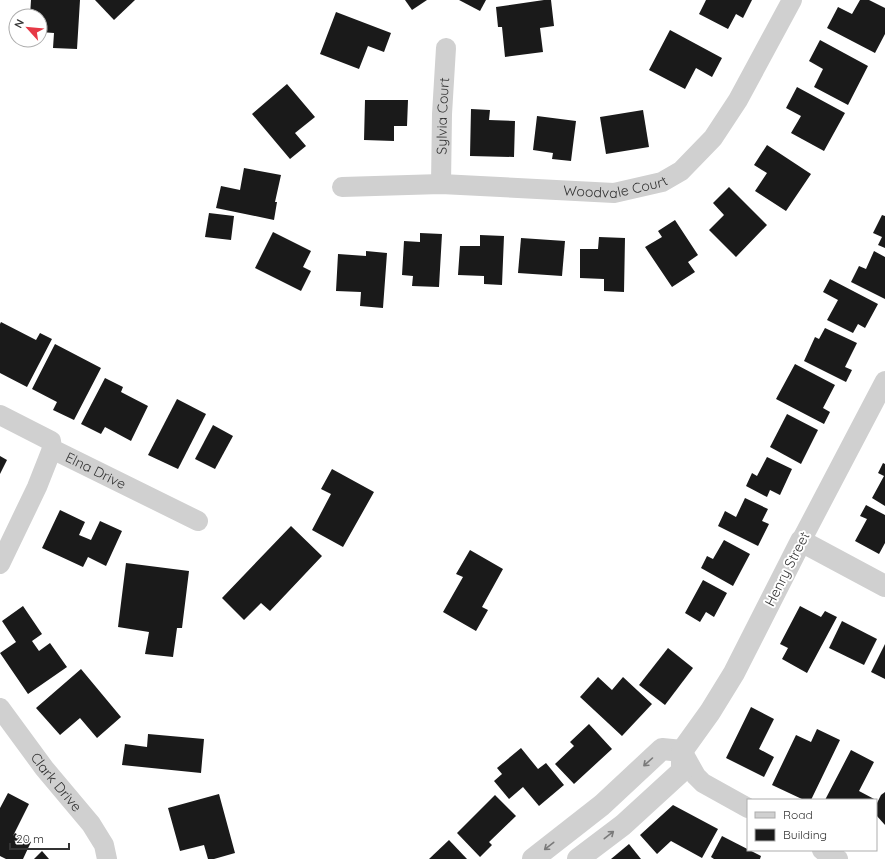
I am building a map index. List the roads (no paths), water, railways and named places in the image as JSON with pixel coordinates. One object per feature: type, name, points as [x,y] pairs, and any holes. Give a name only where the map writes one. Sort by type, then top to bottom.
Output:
[{"type":"street","name":"Woodvale Court","points":[[342,187],[441,184],[614,193],[662,182],[681,170],[713,138],[738,100],[792,0]]},
{"type":"street","name":"Sylvia Court","points":[[441,184],[442,114],[446,48]]},
{"type":"street","name":"Henry Street","points":[[682,751],[710,712],[734,673],[885,381]]},
{"type":"street","name":"Elna Drive","points":[[0,415],[51,441],[52,448],[198,520]]},
{"type":"street","points":[[0,564],[37,487],[52,448]]},
{"type":"street","points":[[801,541],[885,586]]},
{"type":"street","name":"Clark Drive","points":[[0,708],[44,768],[91,824],[104,845],[107,859]]},
{"type":"street","points":[[533,859],[602,804],[662,749],[682,751]]},
{"type":"street","points":[[682,751],[699,779],[747,807]]},
{"type":"street","points":[[578,859],[623,825],[682,771],[682,751]]},
{"type":"street","points":[[824,851],[838,859]]}]
